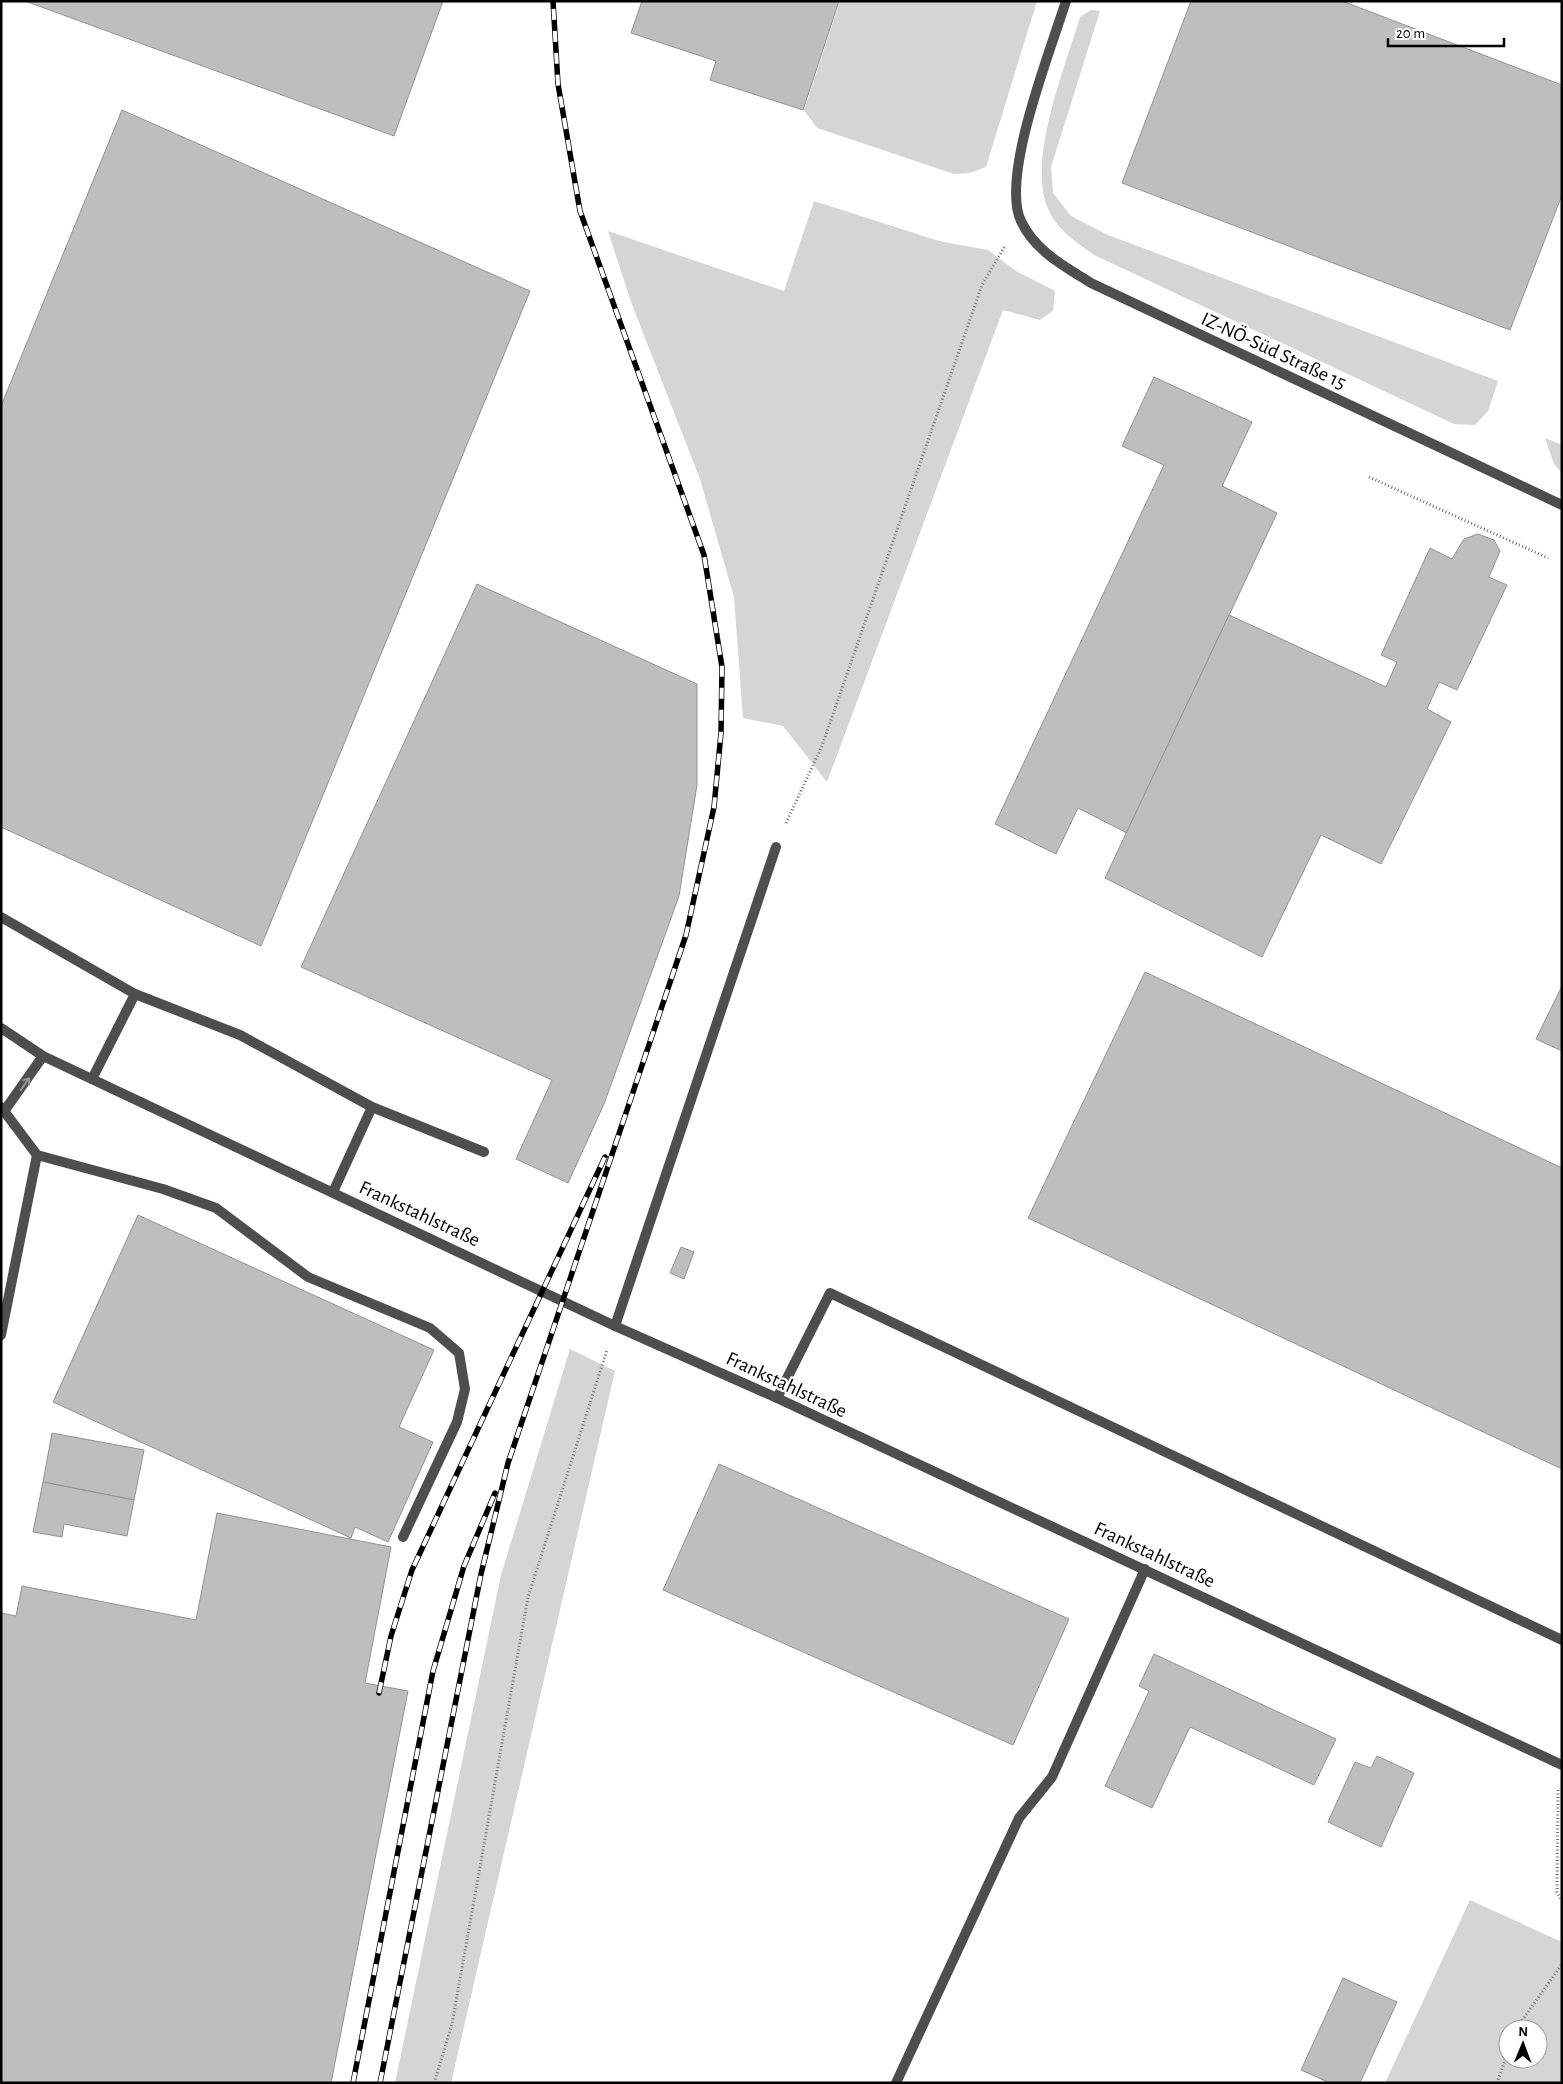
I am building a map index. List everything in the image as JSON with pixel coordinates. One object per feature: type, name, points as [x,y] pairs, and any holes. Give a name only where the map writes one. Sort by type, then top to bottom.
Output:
[{"type":"street","name":"IZ-NÖ-Süd Straße 15","points":[[1066,1],[1023,136],[1015,184],[1020,221],[1042,252],[1091,283],[1562,505]]},
{"type":"street","points":[[615,1326],[776,847]]},
{"type":"street","points":[[1,916],[135,994],[240,1035],[372,1107],[484,1152]]},
{"type":"street","points":[[92,1079],[135,994]]},
{"type":"street","name":"Frankstahlstraße","points":[[1,1028],[43,1056],[615,1326],[777,1398],[1560,1765]]},
{"type":"street","points":[[43,1056],[3,1109],[37,1155],[163,1189],[216,1208],[308,1277],[430,1328],[459,1353],[464,1388],[457,1422],[403,1537]]},
{"type":"street","points":[[334,1192],[372,1107]]},
{"type":"street","points":[[1,1335],[37,1155]]},
{"type":"street","points":[[777,1398],[830,1293],[1562,1640]]},
{"type":"street","points":[[896,2083],[1019,1818],[1052,1777],[1145,1569]]},
{"type":"path","points":[[776,847],[822,746],[982,285],[1020,221]]},
{"type":"path","points":[[1369,477],[1548,558]]},
{"type":"path","points":[[434,2083],[452,2024],[528,1597],[615,1326]]},
{"type":"path","points":[[1560,1765],[1557,1892],[1562,1901]]},
{"type":"path","points":[[1523,2019],[1562,1964]]},
{"type":"path","points":[[1497,2083],[1502,2069]]},
{"type":"shaded area","points":[[840,1],[1037,1],[986,167],[970,173],[954,174],[817,128],[804,110]]},
{"type":"shaded area","points":[[1091,10],[1100,11],[1051,167],[1053,193],[1071,216],[1108,235],[1498,381],[1488,411],[1475,425],[1454,424],[1094,255],[1073,240],[1055,222],[1047,206],[1042,186],[1045,138],[1058,86],[1080,17]]},
{"type":"shaded area","points":[[814,201],[939,241],[988,250],[1016,271],[1055,291],[1053,311],[1040,320],[1003,310],[827,782],[783,726],[743,718],[734,597],[700,479],[631,302],[608,231],[784,291]]},
{"type":"shaded area","points":[[1545,438],[1562,445],[1562,473],[1554,464]]},
{"type":"shaded area","points":[[570,1349],[615,1371],[451,2083],[395,2083],[501,1575]]},
{"type":"shaded area","points":[[1470,1900],[1562,1942],[1562,2083],[1385,2083]]},
{"type":"building","points":[[25,1],[443,1],[394,136]]},
{"type":"building","points":[[642,1],[839,1],[803,110],[710,80],[716,61],[631,33]]},
{"type":"building","points":[[1191,1],[1342,1],[1562,85],[1562,195],[1510,330],[1122,183]]},
{"type":"building","points":[[122,110],[530,291],[261,946],[1,827],[1,406]]},
{"type":"building","points":[[1154,377],[1252,422],[1222,486],[1277,513],[1127,833],[1078,808],[1056,854],[995,824],[1164,465],[1122,446]]},
{"type":"building","points":[[1478,534],[1494,540],[1500,551],[1489,577],[1507,585],[1457,690],[1439,682],[1427,709],[1451,722],[1381,864],[1321,835],[1262,957],[1105,878],[1229,615],[1386,687],[1397,662],[1381,655],[1430,548],[1452,559],[1464,539]]},
{"type":"building","points":[[477,584],[697,684],[697,785],[679,896],[604,1104],[568,1183],[516,1159],[552,1080],[301,967]]},
{"type":"building","points":[[1145,972],[1562,1168],[1562,1469],[1028,1218]]},
{"type":"building","points":[[1562,986],[1562,1051],[1536,1039]]},
{"type":"building","points":[[138,1215],[434,1350],[399,1427],[433,1442],[388,1542],[355,1527],[351,1538],[53,1402]]},
{"type":"building","points":[[681,1247],[694,1252],[684,1279],[670,1273]]},
{"type":"building","points":[[52,1433],[144,1450],[134,1500],[43,1482]]},
{"type":"building","points":[[719,1464],[1069,1619],[1013,1745],[663,1590]]},
{"type":"building","points":[[43,1482],[134,1500],[127,1536],[64,1524],[62,1537],[33,1532]]},
{"type":"building","points":[[217,1513],[391,1547],[365,1683],[408,1691],[331,2083],[1,2083],[1,1613],[16,1616],[22,1586],[196,1620]]},
{"type":"building","points":[[1154,1654],[1336,1739],[1314,1785],[1190,1727],[1152,1808],[1105,1786],[1149,1691],[1139,1686]]},
{"type":"building","points":[[1377,1756],[1414,1773],[1381,1847],[1328,1822],[1355,1762],[1371,1768]]},
{"type":"building","points":[[1343,1978],[1397,2002],[1360,2083],[1330,2083],[1301,2070]]},
{"type":"railway","points":[[380,2083],[481,1574],[508,1463],[686,935],[714,807],[721,733],[722,667],[704,555],[580,211],[558,84],[553,1]]},
{"type":"railway","points":[[379,1693],[391,1636],[412,1570],[605,1157]]},
{"type":"railway","points":[[353,2083],[433,1671],[464,1566],[495,1493]]}]
